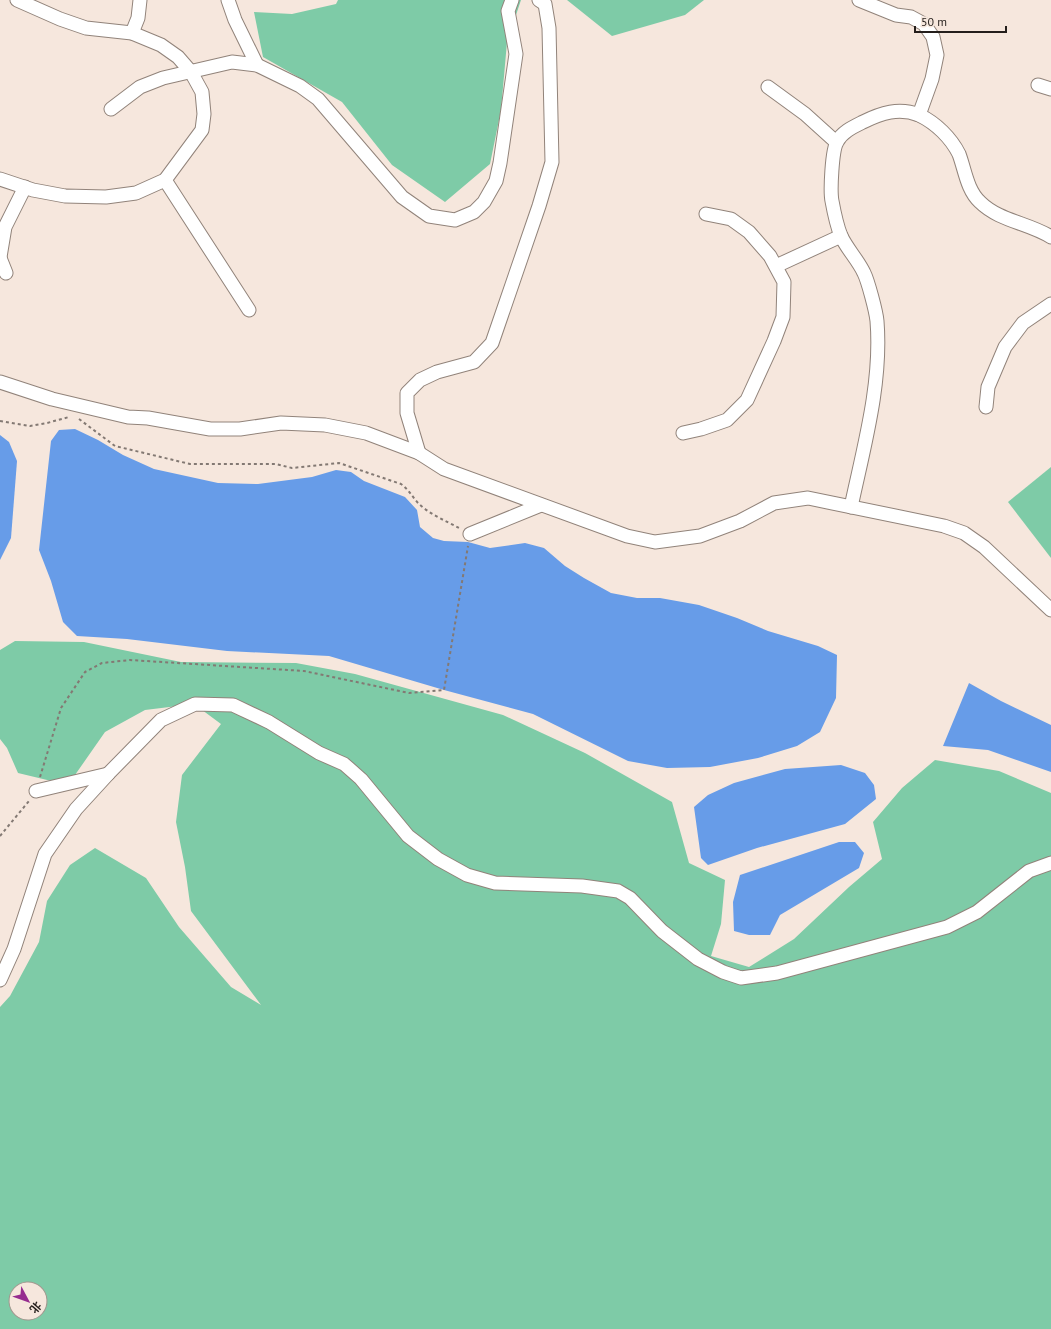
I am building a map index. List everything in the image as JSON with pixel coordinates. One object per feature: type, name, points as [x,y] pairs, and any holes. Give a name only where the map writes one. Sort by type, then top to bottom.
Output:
[{"type":"street","points":[[0,179],[25,187],[65,196],[106,197],[136,193],[165,180],[202,130],[204,114],[202,92],[191,72],[178,57],[161,45],[132,33],[86,28],[60,19],[17,0]]},
{"type":"street","points":[[132,33],[138,18],[140,0]]},
{"type":"street","points":[[228,0],[235,20],[257,65]]},
{"type":"street","points":[[111,109],[140,87],[163,78],[232,62],[257,65],[300,86],[318,99],[402,197],[429,216],[456,220],[474,212],[484,202],[496,181],[516,54],[508,11],[512,0]]},
{"type":"street","points":[[419,453],[407,413],[407,393],[420,380],[437,372],[474,362],[492,343],[539,206],[552,162],[549,28],[545,4],[539,0]]},
{"type":"street","points":[[859,0],[896,15],[911,17],[924,24],[933,37],[937,55],[932,79],[919,115]]},
{"type":"street","points":[[768,87],[805,114],[836,142]]},
{"type":"street","points":[[851,507],[871,413],[878,358],[877,319],[864,273],[841,236],[831,200],[832,162],[836,142],[849,128],[868,119],[895,110],[919,115],[935,125],[948,137],[958,154],[969,186],[979,202],[995,213],[1051,237]]},
{"type":"street","points":[[165,180],[249,310]]},
{"type":"street","points":[[6,273],[0,258],[6,227],[25,187]]},
{"type":"street","points":[[683,432],[701,430],[727,420],[748,400],[784,317],[784,282],[770,256],[749,232],[731,219],[706,214]]},
{"type":"street","points":[[776,266],[841,236]]},
{"type":"street","points":[[986,407],[988,387],[1005,347],[1023,323],[1051,304]]},
{"type":"street","points":[[0,382],[52,399],[128,417],[148,418],[210,429],[240,429],[281,423],[325,425],[366,433],[419,453],[444,469],[627,536],[655,542],[700,536],[740,521],[774,503],[808,498],[944,526],[964,533],[984,547],[1051,610]]},
{"type":"street","points":[[470,534],[541,505]]},
{"type":"street","points":[[0,980],[14,949],[45,854],[76,809],[161,720],[195,704],[233,705],[269,722],[319,753],[344,764],[361,779],[408,836],[438,859],[467,875],[495,883],[582,886],[618,891],[630,898],[662,931],[698,959],[723,972],[741,978],[777,973],[947,927],[976,912],[1029,871],[1051,863]]},
{"type":"street","points":[[36,790],[108,774]]},
{"type":"path","points":[[0,421],[30,426],[48,423],[67,416],[79,418],[115,446],[190,464],[276,464],[292,468],[339,463],[401,484],[409,490],[418,503],[428,511],[470,534],[444,690]]},
{"type":"path","points":[[0,836],[27,804]]},
{"type":"green space","points":[[338,0],[521,0],[507,42],[501,110],[490,164],[445,202],[392,165],[342,102],[263,57],[254,12],[292,14],[336,4]]},
{"type":"green space","points":[[567,0],[704,0],[685,15],[612,36]]},
{"type":"green space","points":[[1051,467],[1051,558],[1008,502]]},
{"type":"green space","points":[[15,641],[84,642],[181,662],[296,663],[355,674],[503,715],[585,753],[672,802],[689,863],[725,880],[721,924],[711,956],[749,967],[794,939],[849,887],[882,859],[873,822],[902,788],[935,760],[999,771],[1051,793],[1051,1329],[0,1329],[0,1007],[10,996],[39,942],[47,901],[70,865],[95,848],[146,878],[179,927],[231,987],[261,1005],[191,911],[185,867],[176,822],[182,775],[221,724],[194,704],[145,710],[105,732],[68,785],[18,773],[7,748],[0,739],[0,650]]},
{"type":"water","points":[[75,429],[98,440],[123,455],[154,469],[218,483],[258,484],[312,477],[336,470],[351,472],[364,481],[405,497],[417,510],[420,527],[433,538],[444,541],[468,542],[490,548],[525,543],[544,548],[565,566],[611,593],[637,598],[660,598],[699,605],[737,618],[768,631],[818,646],[837,655],[836,698],[820,732],[797,746],[758,758],[710,767],[667,768],[628,761],[533,714],[444,690],[329,656],[227,651],[127,639],[77,636],[63,622],[51,581],[39,550],[51,441],[59,430]]},
{"type":"water","points":[[0,435],[9,442],[17,461],[11,538],[0,560]]},
{"type":"water","points":[[969,683],[1001,701],[1051,725],[1051,772],[988,750],[943,746]]},
{"type":"water","points":[[841,765],[865,773],[874,785],[876,799],[845,824],[757,848],[708,865],[701,858],[694,807],[708,795],[734,783],[785,769]]},
{"type":"water","points":[[839,842],[855,842],[864,853],[859,868],[780,915],[770,935],[749,935],[734,931],[733,902],[740,875]]}]
